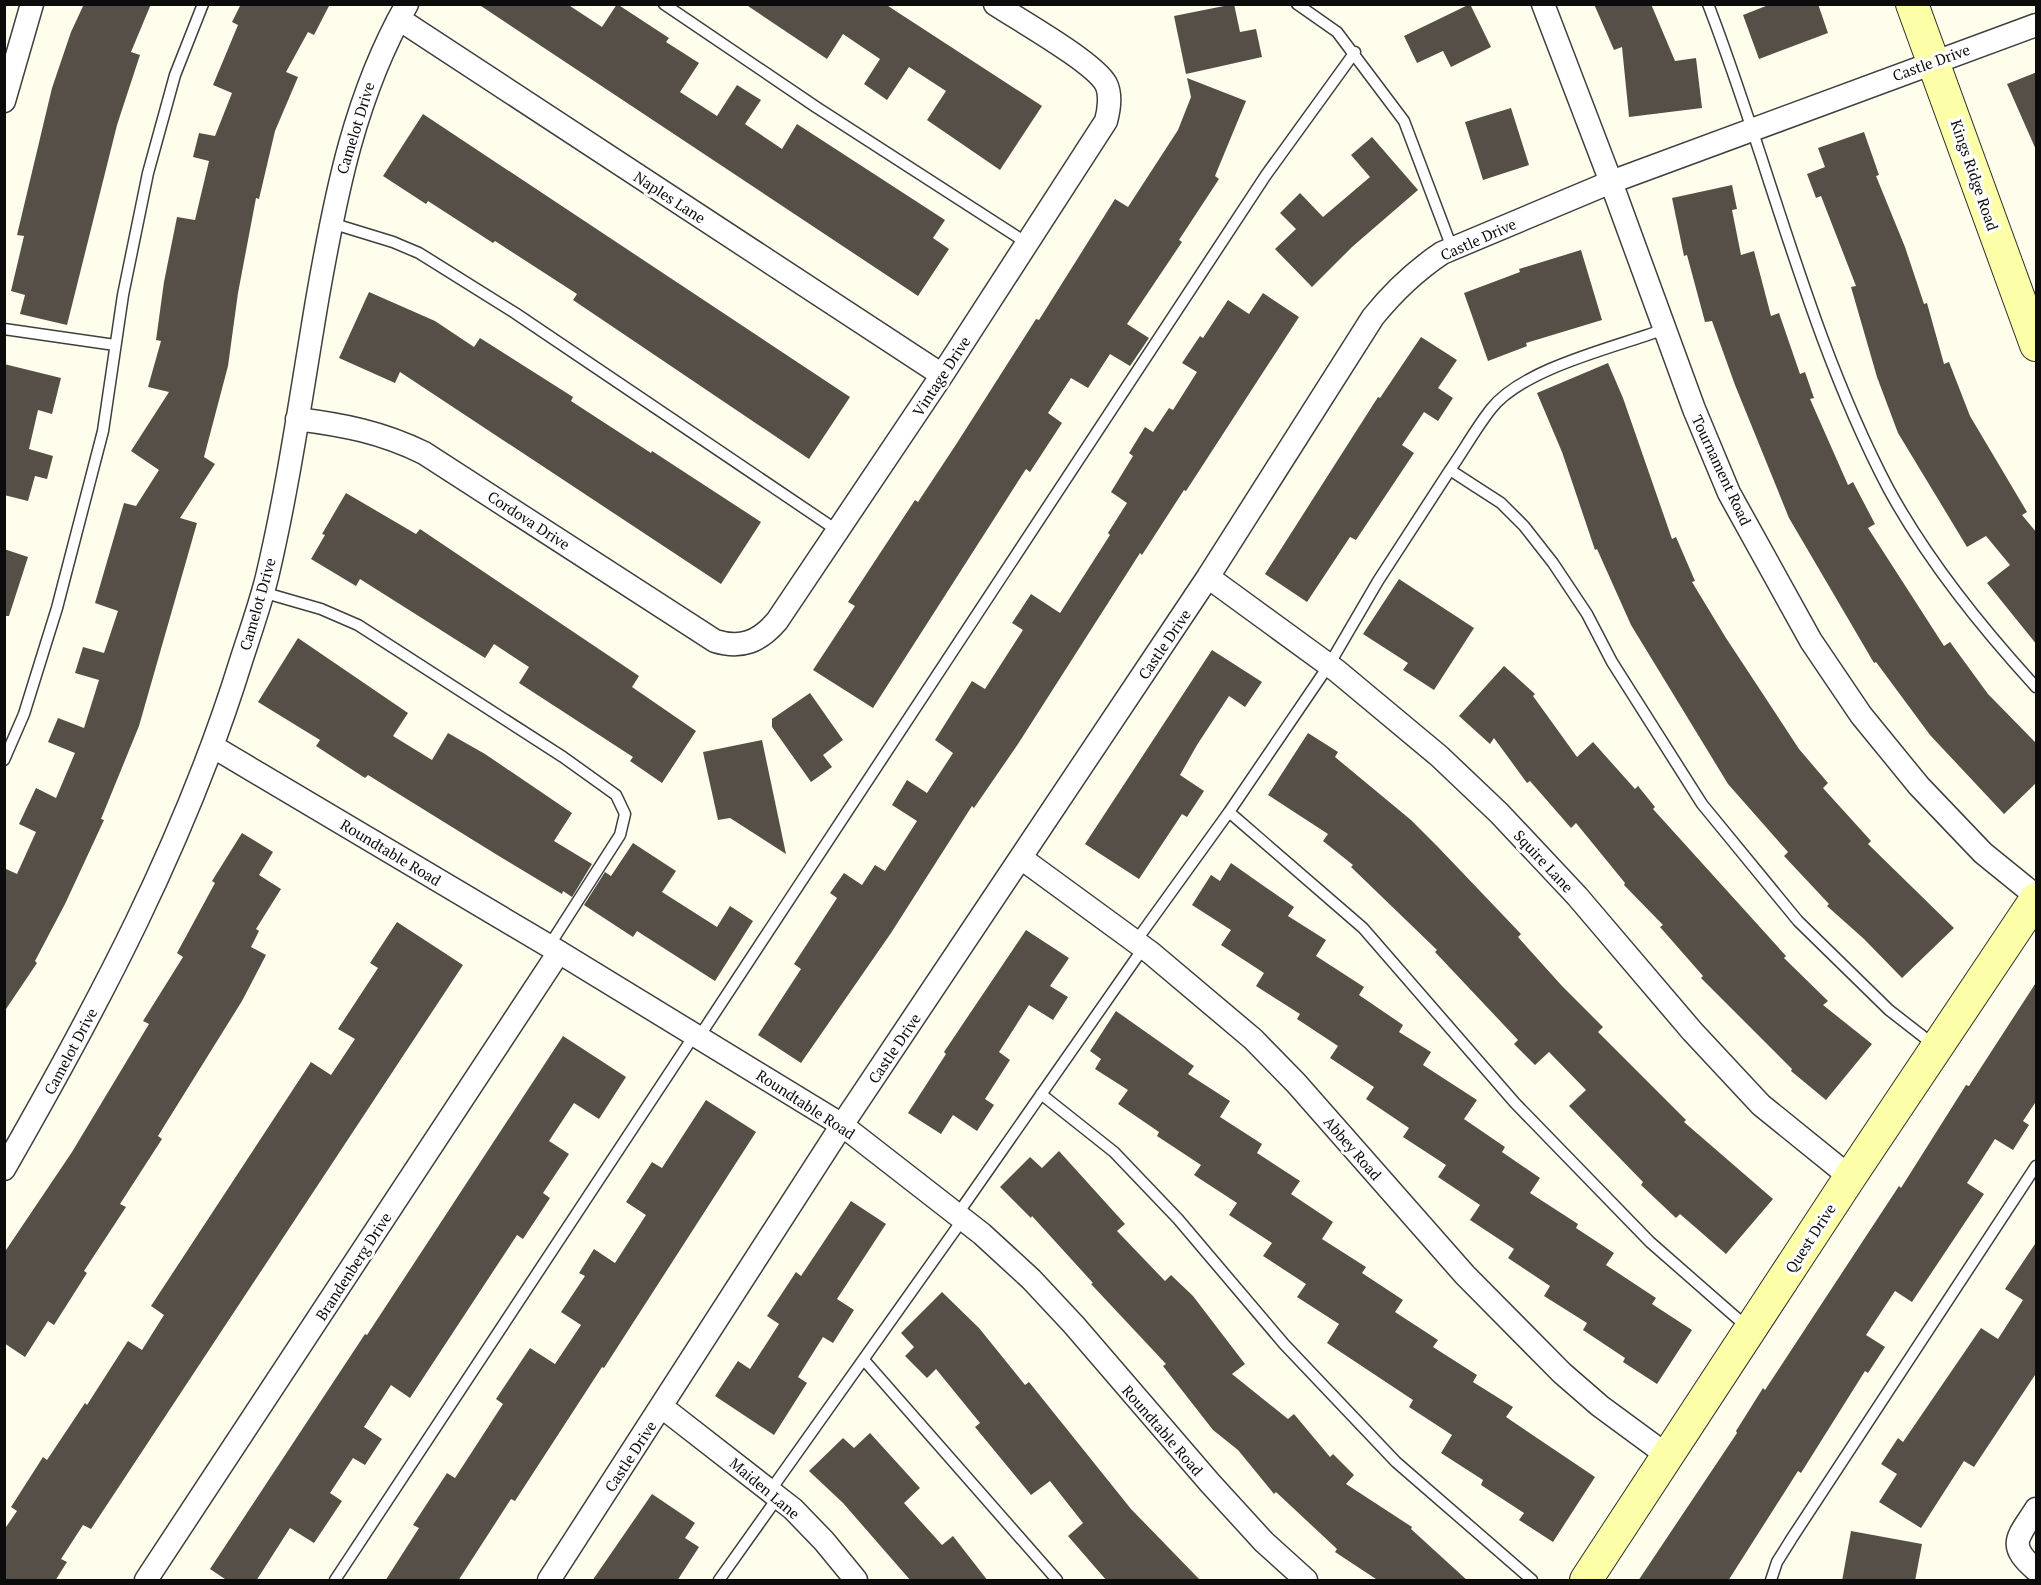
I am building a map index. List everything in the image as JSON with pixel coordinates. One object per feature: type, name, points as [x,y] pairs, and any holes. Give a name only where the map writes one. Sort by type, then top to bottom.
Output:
[{"type":"street","points":[[4,101],[32,4]]},
{"type":"street","name":"Vintage Drive","points":[[750,643],[760,638],[777,621],[942,375],[1106,121],[1107,85],[1092,69],[995,4]]},
{"type":"street","name":"Tournament Road","points":[[1543,4],[1694,409],[1729,493],[1810,641],[1835,680],[1919,786],[1983,854],[2037,897]]},
{"type":"street","name":"Kings Ridge Road","points":[[1912,4],[1935,60],[2037,345]]},
{"type":"street","name":"Camelot Drive","points":[[4,1169],[66,1060],[151,897],[212,746],[262,592],[288,479],[330,223],[356,117],[367,85],[403,12]]},
{"type":"street","name":"Naples Lane","points":[[403,12],[942,375]]},
{"type":"street","name":"Castle Drive","points":[[549,1581],[842,1125],[1208,577],[1373,317],[1395,290],[1417,270],[1452,248],[1611,182],[2037,24]]},
{"type":"street","name":"Cordova Drive","points":[[297,419],[360,428],[397,440],[424,453],[715,641],[730,646],[750,643]]},
{"type":"street","name":"Squire Lane","points":[[1208,577],[1329,665],[1438,756],[1499,813],[1577,896],[1692,1030],[1761,1105],[1850,1177]]},
{"type":"street","name":"Roundtable Road","points":[[212,746],[554,949],[842,1125],[960,1217],[1031,1279],[1074,1325],[1210,1483],[1264,1542],[1306,1581]]},
{"type":"street","name":"Abbey Road","points":[[1021,858],[1140,944],[1253,1039],[1296,1083],[1465,1275],[1562,1373],[1600,1406],[1668,1456]]},
{"type":"street","name":"Quest Drive","points":[[1586,1581],[1850,1177],[2037,897]]},
{"type":"street","name":"Brandenberg Drive","points":[[146,1581],[554,949]]},
{"type":"street","name":"Maiden Lane","points":[[662,1407],[774,1494],[824,1541],[856,1581]]},
{"type":"street","points":[[2028,1563],[2017,1545],[2021,1533],[2037,1509]]},
{"type":"lane","points":[[4,760],[24,714],[57,608],[103,431],[116,345],[148,173],[175,75],[203,4]]},
{"type":"lane","points":[[664,4],[825,114],[1027,243]]},
{"type":"lane","points":[[1298,4],[1337,32],[1355,52],[1404,120],[1452,248]]},
{"type":"lane","points":[[1708,4],[1739,84],[1752,129],[1841,387],[1889,489],[1950,586],[2037,687]]},
{"type":"lane","points":[[335,1581],[1266,175],[1355,52]]},
{"type":"lane","points":[[330,223],[393,242],[419,253],[515,313],[838,531]]},
{"type":"lane","points":[[4,329],[116,345]]},
{"type":"lane","points":[[719,1581],[774,1494],[1140,944],[1329,665],[1378,581],[1491,408],[1513,387],[1536,374],[1665,329]]},
{"type":"lane","points":[[1450,471],[1501,503],[1524,526],[1553,563],[1587,614],[1612,662],[1702,804],[1798,921],[1889,1010],[1937,1047]]},
{"type":"lane","points":[[262,592],[321,609],[358,625],[563,757],[616,795],[625,814],[620,835],[554,949]]},
{"type":"lane","points":[[1230,812],[1363,928],[1515,1103],[1650,1242],[1750,1329]]},
{"type":"lane","points":[[1041,1094],[1114,1152],[1178,1219],[1284,1344],[1396,1462],[1532,1581]]},
{"type":"lane","points":[[1771,1581],[1777,1562],[1792,1538],[2037,1166]]},
{"type":"lane","points":[[864,1360],[1057,1581]]},
{"type":"building","points":[[84,4],[151,4],[131,52],[140,55],[117,125],[67,325],[20,314],[25,295],[11,291],[24,236],[17,235],[52,88],[71,32]]},
{"type":"building","points":[[241,4],[330,4],[314,35],[308,32],[286,72],[298,77],[275,131],[259,199],[256,198],[238,293],[228,366],[204,457],[215,464],[180,518],[197,523],[139,726],[101,819],[104,820],[65,904],[35,961],[37,963],[4,1012],[4,868],[17,874],[36,832],[19,824],[36,788],[56,798],[75,753],[48,742],[58,718],[84,728],[99,680],[75,673],[83,647],[104,653],[118,611],[95,603],[124,503],[136,506],[159,470],[131,451],[169,392],[148,387],[161,341],[156,340],[164,282],[177,217],[195,220],[209,161],[193,157],[199,133],[215,136],[232,93],[213,85],[238,25],[232,22]]},
{"type":"building","points":[[478,4],[567,4],[602,27],[617,4],[669,38],[666,42],[699,63],[680,92],[717,116],[737,85],[761,100],[745,124],[782,149],[797,124],[945,220],[933,238],[949,249],[918,296]]},
{"type":"building","points":[[745,4],[885,4],[1042,106],[1000,170],[927,120],[946,91],[909,67],[887,100],[864,84],[880,59],[843,34],[827,59]]},
{"type":"building","points":[[1234,4],[1240,32],[1256,29],[1262,57],[1186,74],[1174,16]]},
{"type":"building","points":[[1470,4],[1491,47],[1451,67],[1443,51],[1417,63],[1404,36]]},
{"type":"building","points":[[1594,4],[1651,4],[1675,61],[1696,58],[1702,108],[1629,117],[1622,47],[1614,50]]},
{"type":"building","points":[[1771,4],[1818,4],[1828,33],[1759,59],[1743,15]]},
{"type":"building","points":[[2037,72],[2037,152],[2007,84]]},
{"type":"building","points":[[1187,78],[1246,101],[1215,176],[1219,179],[1179,240],[1182,242],[1127,324],[1149,338],[1130,366],[1110,354],[1088,388],[1071,378],[1048,413],[1062,423],[1030,472],[1026,469],[873,708],[813,670],[855,606],[848,602],[915,500],[918,502],[1036,319],[1039,320],[1115,199],[1128,207],[1178,130],[1191,97]]},
{"type":"building","points":[[1511,108],[1529,165],[1483,180],[1465,122]]},
{"type":"building","points":[[423,114],[850,397],[809,459],[573,300],[577,294],[495,241],[493,243],[428,201],[426,204],[383,176]]},
{"type":"building","points":[[1864,132],[1879,175],[1876,176],[1905,247],[1924,304],[1927,303],[1944,364],[1949,362],[1970,416],[2027,512],[2022,515],[2037,533],[2037,645],[1987,583],[2010,565],[1986,536],[1967,547],[1898,433],[1877,377],[1851,287],[1856,286],[1821,196],[1816,198],[1807,174],[1825,167],[1818,148]]},
{"type":"building","points":[[1372,137],[1418,190],[1352,247],[1312,287],[1275,249],[1296,229],[1280,213],[1300,193],[1323,217],[1370,177],[1351,155]]},
{"type":"building","points":[[1732,185],[1737,209],[1732,210],[1741,255],[1754,251],[1771,316],[1779,313],[1800,374],[1805,372],[1814,398],[1810,399],[1848,485],[1853,482],[1875,524],[1868,528],[1944,646],[1950,642],[1988,694],[2037,744],[2037,782],[2004,814],[1930,735],[1876,662],[1874,663],[1789,518],[1735,385],[1712,321],[1705,322],[1687,255],[1684,256],[1672,198]]},
{"type":"building","points":[[1581,250],[1602,320],[1526,343],[1527,346],[1488,361],[1464,293],[1520,272],[1519,269]]},
{"type":"building","points":[[369,292],[435,321],[474,347],[480,338],[573,397],[571,401],[761,522],[721,584],[400,372],[395,383],[339,358]]},
{"type":"building","points":[[1263,293],[1299,317],[1186,491],[1184,490],[1142,555],[1140,553],[1018,744],[974,808],[972,806],[891,933],[801,1063],[758,1035],[801,969],[794,964],[837,898],[830,893],[844,873],[862,885],[875,865],[885,871],[917,821],[892,805],[907,780],[927,793],[953,753],[935,740],[972,681],[985,689],[1023,630],[1012,623],[1031,594],[1060,613],[1110,535],[1108,533],[1127,503],[1111,492],[1133,456],[1129,453],[1145,427],[1153,432],[1169,408],[1173,410],[1197,372],[1182,363],[1200,336],[1203,338],[1228,300],[1249,314]]},
{"type":"building","points":[[1421,337],[1457,360],[1438,388],[1453,398],[1438,421],[1424,412],[1402,445],[1414,453],[1356,540],[1350,537],[1307,602],[1265,574],[1378,397],[1380,398]]},
{"type":"building","points":[[1608,363],[1623,398],[1672,539],[1676,537],[1695,581],[1692,582],[1726,638],[1799,749],[1828,783],[1823,788],[1871,841],[1868,844],[1954,928],[1902,978],[1864,939],[1827,906],[1829,904],[1784,856],[1788,852],[1728,784],[1631,625],[1597,549],[1595,550],[1562,452],[1537,393]]},
{"type":"building","points":[[4,364],[61,378],[52,414],[38,410],[29,449],[53,456],[47,479],[35,476],[28,501],[4,495]]},
{"type":"building","points":[[346,493],[416,534],[420,529],[639,676],[632,687],[696,731],[662,783],[630,761],[633,757],[519,683],[529,667],[494,644],[485,658],[360,579],[356,586],[311,559],[325,535],[322,534]]},
{"type":"building","points":[[4,549],[28,557],[9,616],[4,616]]},
{"type":"building","points":[[1399,579],[1474,628],[1434,690],[1403,670],[1408,663],[1363,634]]},
{"type":"building","points":[[298,638],[408,713],[393,736],[432,760],[448,733],[485,754],[572,813],[554,841],[592,864],[572,897],[563,891],[562,894],[368,775],[365,778],[316,746],[320,740],[258,702]]},
{"type":"building","points":[[1212,650],[1262,682],[1245,707],[1229,696],[1197,745],[1180,775],[1204,791],[1187,817],[1182,814],[1139,879],[1085,844]]},
{"type":"building","points":[[1504,666],[1535,694],[1533,696],[1577,757],[1593,742],[1635,789],[1638,786],[1655,807],[1653,809],[1786,956],[1784,958],[1828,1001],[1823,1005],[1872,1044],[1826,1100],[1791,1071],[1792,1069],[1701,978],[1703,976],[1660,927],[1663,925],[1624,885],[1625,883],[1576,823],[1571,828],[1530,781],[1527,783],[1494,738],[1490,744],[1459,716]]},
{"type":"building","points":[[810,693],[843,740],[823,755],[832,767],[811,782],[772,727],[772,719]]},
{"type":"building","points":[[1308,733],[1338,752],[1335,757],[1411,820],[1438,847],[1521,934],[1518,937],[1562,986],[1603,1027],[1598,1032],[1686,1120],[1684,1122],[1773,1199],[1726,1254],[1680,1214],[1676,1218],[1641,1185],[1643,1182],[1569,1106],[1586,1090],[1549,1052],[1535,1065],[1514,1044],[1518,1040],[1435,952],[1437,950],[1351,867],[1353,865],[1323,841],[1328,834],[1268,795]]},
{"type":"building","points":[[762,740],[786,854],[730,818],[718,820],[703,752]]},
{"type":"building","points":[[242,833],[273,852],[259,875],[281,889],[256,929],[259,931],[251,947],[266,955],[242,1001],[158,1136],[162,1139],[120,1204],[126,1207],[84,1271],[87,1273],[54,1325],[48,1321],[25,1357],[4,1343],[4,1253],[72,1152],[149,1024],[143,1021],[183,957],[177,953],[215,883],[212,881]]},
{"type":"building","points":[[633,843],[676,871],[662,892],[717,927],[730,906],[753,921],[715,981],[637,931],[633,937],[584,905],[605,872],[611,876]]},
{"type":"building","points":[[1231,863],[1294,907],[1288,916],[1326,940],[1316,956],[1364,987],[1359,995],[1403,1025],[1399,1032],[1431,1052],[1423,1065],[1477,1100],[1464,1119],[1505,1147],[1502,1152],[1540,1178],[1530,1193],[1578,1224],[1576,1228],[1614,1253],[1606,1265],[1656,1298],[1652,1304],[1692,1330],[1657,1384],[1623,1362],[1625,1358],[1583,1330],[1587,1323],[1544,1296],[1550,1286],[1508,1258],[1514,1249],[1470,1220],[1480,1205],[1438,1177],[1446,1165],[1403,1137],[1409,1128],[1366,1099],[1374,1087],[1330,1058],[1338,1046],[1297,1019],[1300,1014],[1256,986],[1264,973],[1221,945],[1231,930],[1192,905],[1211,875],[1220,881]]},
{"type":"building","points":[[397,922],[463,965],[91,1529],[83,1525],[61,1559],[67,1562],[55,1581],[4,1581],[4,1530],[17,1511],[11,1507],[43,1457],[47,1460],[85,1403],[87,1405],[128,1341],[142,1350],[164,1315],[151,1306],[311,1062],[331,1075],[355,1039],[338,1029],[378,968],[370,963]]},
{"type":"building","points":[[1026,930],[1069,958],[1050,986],[1068,997],[1053,1020],[1029,1005],[999,1052],[1010,1060],[985,1099],[994,1105],[977,1131],[953,1115],[941,1134],[908,1113],[946,1054],[944,1052]]},
{"type":"building","points":[[2037,981],[2037,1100],[2023,1121],[2029,1125],[2013,1150],[1995,1139],[1967,1183],[1984,1194],[1912,1302],[1895,1291],[1866,1335],[1885,1347],[1868,1373],[1865,1371],[1801,1473],[1798,1471],[1728,1581],[1638,1581],[1737,1433],[1736,1431],[1763,1388],[1765,1390]]},
{"type":"building","points":[[1116,1011],[1194,1066],[1188,1074],[1230,1101],[1220,1117],[1262,1144],[1257,1153],[1300,1181],[1291,1194],[1333,1222],[1322,1239],[1366,1267],[1362,1273],[1403,1300],[1395,1312],[1438,1340],[1433,1347],[1477,1375],[1473,1382],[1513,1407],[1506,1417],[1595,1477],[1553,1542],[1519,1520],[1524,1513],[1481,1485],[1483,1480],[1441,1453],[1452,1435],[1409,1407],[1413,1400],[1327,1343],[1339,1324],[1297,1297],[1306,1284],[1263,1256],[1272,1243],[1229,1215],[1237,1203],[1194,1175],[1201,1165],[1157,1136],[1159,1132],[1118,1104],[1128,1090],[1095,1069],[1101,1059],[1090,1051]]},
{"type":"building","points":[[563,1036],[626,1077],[599,1119],[574,1103],[549,1141],[569,1154],[543,1193],[550,1198],[523,1239],[517,1235],[410,1398],[391,1385],[364,1427],[382,1439],[365,1465],[353,1458],[330,1493],[342,1501],[314,1543],[290,1528],[256,1581],[228,1581],[210,1569]]},
{"type":"building","points":[[706,1100],[756,1132],[604,1368],[602,1367],[515,1501],[511,1499],[458,1581],[385,1581],[419,1528],[413,1525],[447,1473],[455,1478],[503,1404],[496,1399],[530,1348],[555,1364],[581,1325],[561,1312],[585,1276],[579,1273],[594,1249],[615,1263],[646,1215],[626,1202],[652,1162],[662,1168]]},
{"type":"building","points":[[1059,1151],[1125,1224],[1117,1231],[1165,1281],[1171,1275],[1193,1296],[1245,1364],[1232,1374],[1288,1419],[1294,1414],[1330,1457],[1333,1454],[1354,1475],[1346,1484],[1412,1527],[1411,1529],[1468,1581],[1379,1581],[1335,1552],[1337,1549],[1276,1492],[1274,1494],[1238,1450],[1213,1430],[1163,1366],[1166,1364],[1091,1284],[1093,1283],[1032,1216],[1031,1218],[1000,1187],[1030,1157],[1042,1168]]},
{"type":"building","points":[[851,1201],[886,1224],[837,1299],[854,1310],[833,1343],[823,1337],[798,1377],[807,1383],[774,1435],[715,1396],[738,1361],[750,1369],[779,1324],[767,1316],[796,1272],[801,1276]]},
{"type":"building","points":[[2037,1241],[2037,1372],[1974,1467],[1964,1461],[1921,1528],[1879,1502],[1897,1474],[1881,1464],[1898,1438],[1903,1442],[1981,1328],[1998,1339],[2023,1300],[2005,1289]]},
{"type":"building","points":[[942,1292],[979,1328],[1025,1385],[1029,1382],[1131,1509],[1201,1581],[1107,1581],[1068,1536],[1083,1523],[1050,1481],[1031,1495],[975,1427],[980,1423],[936,1369],[927,1378],[905,1356],[914,1347],[901,1333]]},
{"type":"building","points":[[870,1433],[920,1488],[904,1503],[942,1545],[953,1536],[988,1581],[911,1581],[843,1503],[809,1471],[843,1438],[854,1448]]},
{"type":"building","points":[[652,1494],[695,1523],[685,1538],[699,1547],[677,1581],[592,1581]]},
{"type":"building","points":[[1851,1531],[1922,1544],[1915,1581],[1842,1581]]}]
